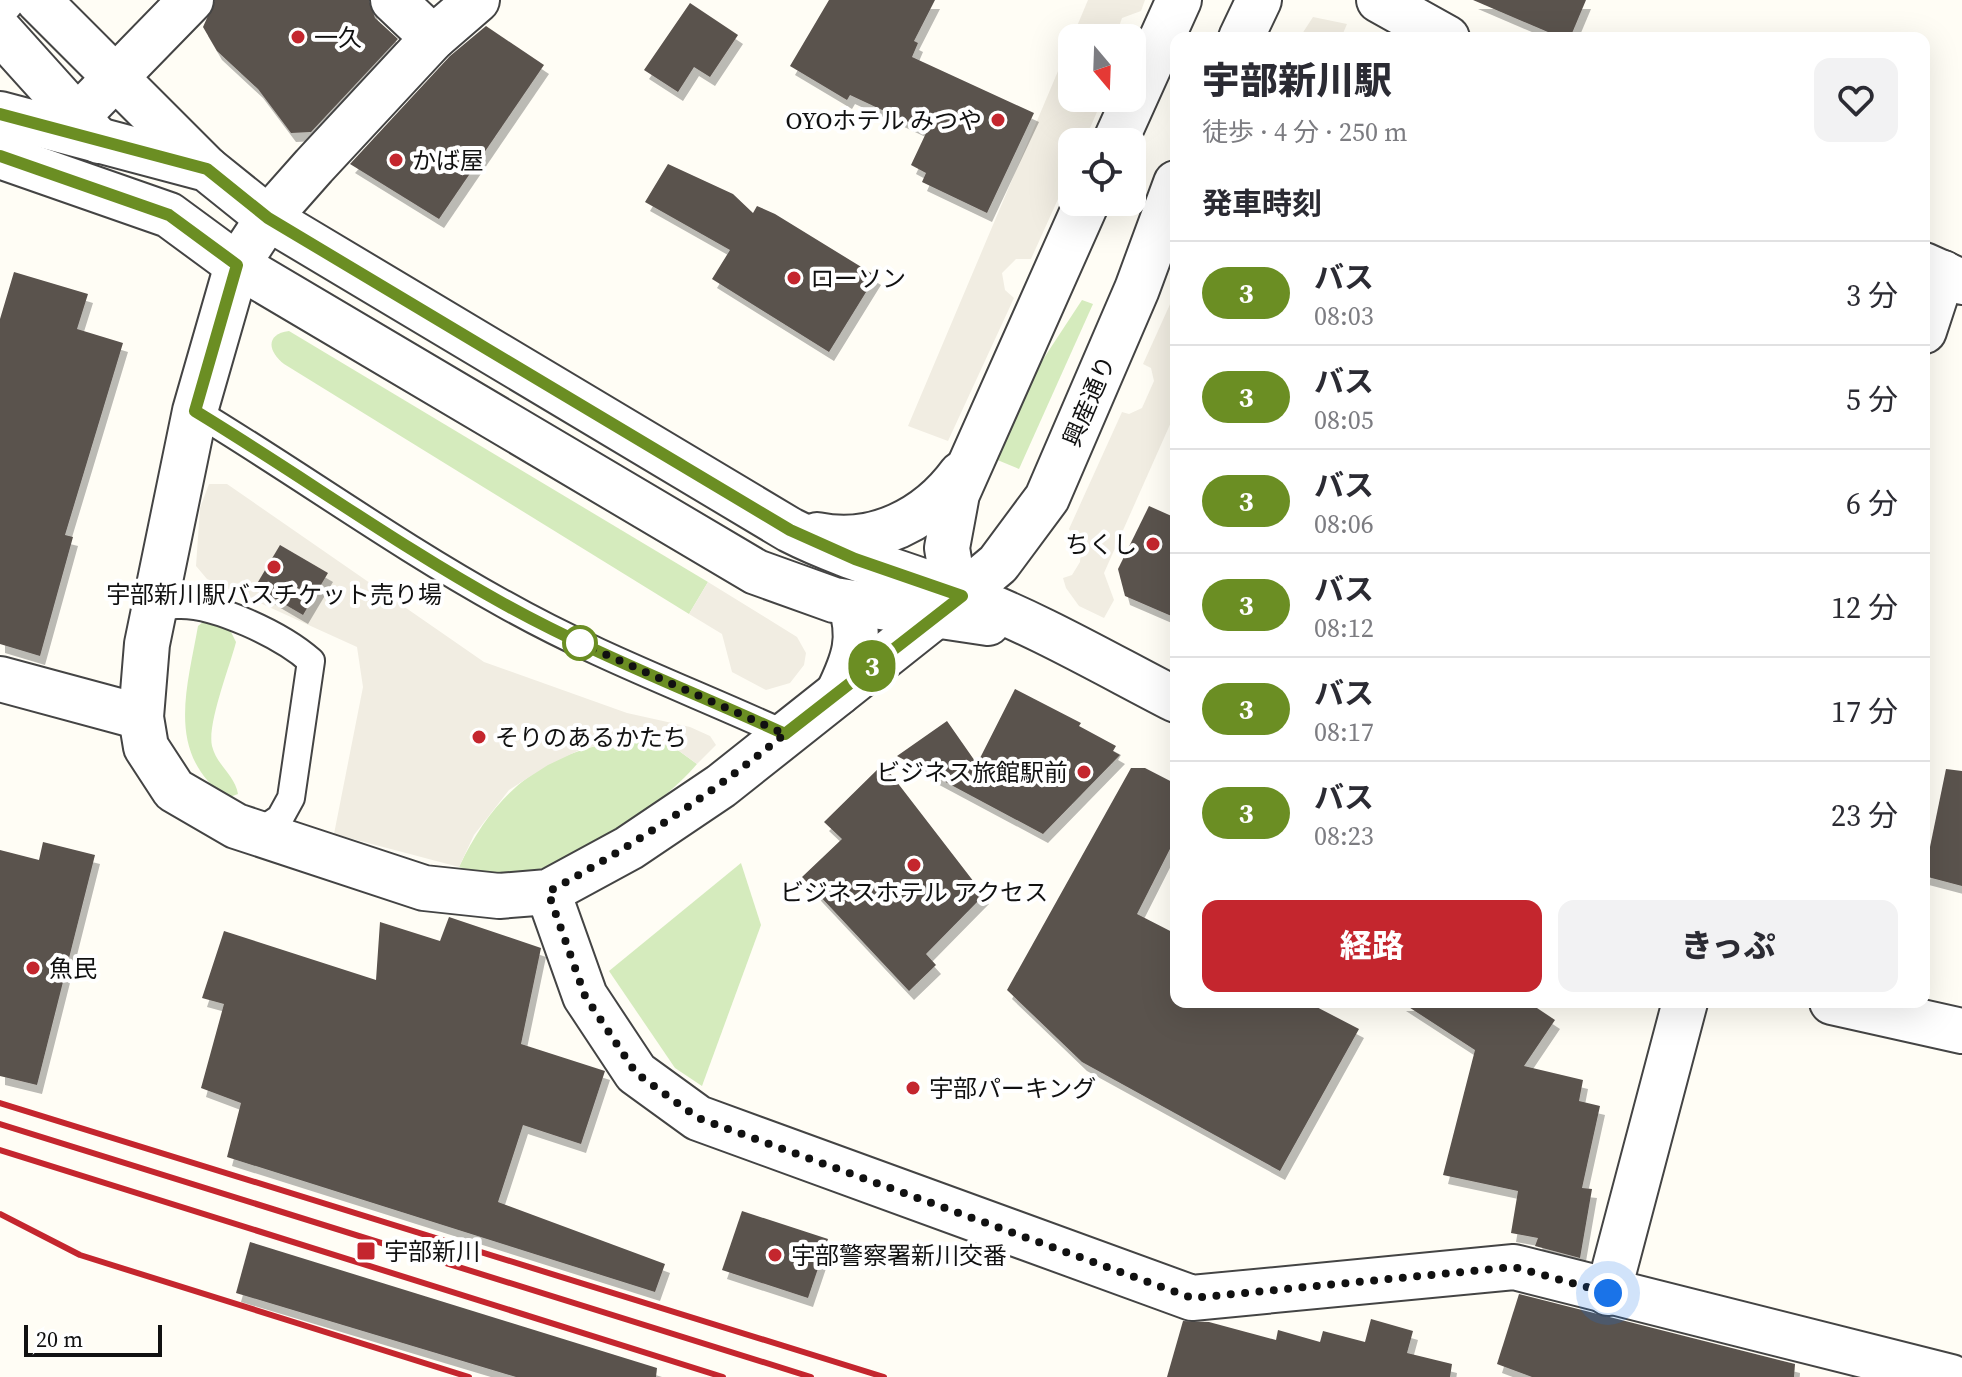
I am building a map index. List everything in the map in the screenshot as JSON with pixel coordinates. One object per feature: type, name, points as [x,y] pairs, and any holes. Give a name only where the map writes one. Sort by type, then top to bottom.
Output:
[{"type":"street","points":[[38,0],[207,169],[268,218],[786,528],[964,612]]},
{"type":"street","points":[[87,129],[114,77],[191,0]]},
{"type":"street","points":[[393,0],[433,38]]},
{"type":"street","points":[[477,0],[433,38],[268,218],[237,265],[195,411],[153,613],[141,717],[146,747],[174,790],[236,826],[424,888],[499,896],[548,892],[585,996],[636,1073],[698,1118],[1192,1298],[1514,1267],[1951,1377]]},
{"type":"street","points":[[1121,128],[1179,0]]},
{"type":"street","points":[[1244,32],[1259,0]]},
{"type":"street","points":[[1379,0],[1436,32]]},
{"type":"street","points":[[0,31],[169,215],[237,265],[756,572],[796,589],[850,603],[964,612],[1046,633],[1170,697]]},
{"type":"street","points":[[0,114],[87,129],[207,169]]},
{"type":"street","points":[[0,156],[169,215]]},
{"type":"street","name":"興産通り","points":[[548,892],[629,848],[721,786],[838,693],[964,612],[1047,498],[1137,289],[1170,199]]},
{"type":"street","points":[[964,612],[947,548],[950,521],[968,465],[1081,216]]},
{"type":"street","points":[[1930,313],[1943,273]]},
{"type":"street","points":[[786,528],[830,538],[861,537],[891,529],[920,516],[944,497],[968,465]]},
{"type":"street","points":[[1046,633],[1033,613],[1024,577],[1030,540],[1047,498]]},
{"type":"street","points":[[786,528],[821,557],[840,582],[850,603],[858,637],[856,653],[838,693]]},
{"type":"street","points":[[0,679],[141,717]]},
{"type":"street","points":[[1608,1293],[1683,1008]]},
{"type":"street","points":[[1859,1008],[1962,1031]]},
{"type":"lane","points":[[195,411],[379,532],[503,604],[584,645],[785,734]]},
{"type":"lane","points":[[153,613],[174,605],[204,607],[293,644],[311,661],[291,798],[280,818],[258,833]]},
{"type":"green space","points":[[1082,300],[1093,304],[1019,469],[995,459],[1038,367]]},
{"type":"green space","points":[[289,331],[708,582],[689,614],[284,364],[272,349],[272,344],[276,336]]},
{"type":"green space","points":[[203,622],[230,630],[236,642],[211,736],[214,753],[238,794],[227,798],[208,781],[195,761],[185,719],[189,673],[198,626]]},
{"type":"green space","points":[[646,739],[675,748],[697,764],[636,818],[584,850],[532,871],[501,876],[459,867],[492,813],[532,774],[556,760],[583,750]]},
{"type":"green space","points":[[741,863],[761,925],[702,1086],[675,1068],[609,971]]},
{"type":"shaded area","points":[[1088,0],[1145,0],[1141,11],[1122,18],[1120,24],[1078,24]]},
{"type":"shaded area","points":[[1313,17],[1347,24],[1344,32],[1303,32]]},
{"type":"shaded area","points":[[1058,71],[1058,112],[1097,112],[1090,128],[1058,128],[1058,199],[1031,259],[1016,259],[1002,273],[1005,290],[1014,298],[948,441],[908,426]]},
{"type":"shaded area","points":[[1170,304],[1170,424],[1104,573],[1114,600],[1104,618],[1079,606],[1066,588],[1063,578],[1072,575],[1080,562],[1081,549],[1069,529],[1122,412],[1129,414],[1142,408],[1154,381],[1151,368],[1143,364]]},
{"type":"shaded area","points":[[209,484],[227,484],[484,662],[627,713],[690,727],[710,736],[716,745],[697,764],[675,748],[646,739],[584,748],[548,765],[509,790],[474,835],[459,867],[334,834],[363,687],[357,647],[207,579],[196,566],[200,508]]},
{"type":"shaded area","points":[[708,582],[797,637],[806,653],[804,665],[790,683],[766,690],[732,672],[722,634],[689,614]]},
{"type":"building","points":[[215,0],[369,0],[375,18],[398,39],[311,132],[291,133],[258,89],[217,51],[203,27]]},
{"type":"building","points":[[829,0],[935,0],[914,41],[918,43],[912,57],[1034,113],[987,213],[922,182],[926,173],[911,165],[927,131],[850,95],[847,100],[790,66]]},
{"type":"building","points":[[1473,0],[1586,0],[1573,32],[1548,32]]},
{"type":"building","points":[[690,3],[738,35],[710,77],[694,67],[678,92],[644,70]]},
{"type":"building","points":[[486,26],[544,65],[439,219],[350,164],[450,56]]},
{"type":"building","name":"ローソン","points":[[668,164],[733,194],[753,213],[757,206],[775,214],[876,276],[829,352],[712,279],[730,250],[645,202]]},
{"type":"building","points":[[14,272],[88,294],[77,329],[123,343],[65,535],[73,537],[40,656],[0,644],[0,319]]},
{"type":"building","name":"ちくし","points":[[1149,506],[1170,515],[1170,615],[1125,596],[1118,569]]},
{"type":"building","points":[[280,545],[328,573],[303,615],[255,587]]},
{"type":"building","points":[[1015,689],[1081,723],[1079,726],[1116,746],[1113,751],[1120,755],[1043,834],[897,756],[947,721],[977,764]]},
{"type":"building","points":[[883,764],[984,895],[926,954],[936,965],[909,991],[802,877],[842,839],[824,822]]},
{"type":"building","points":[[1131,768],[1145,768],[1170,781],[1170,849],[1137,914],[1170,931],[1170,1008],[1319,1008],[1359,1029],[1280,1171],[1082,1062],[1007,990]]},
{"type":"building","points":[[1946,769],[1962,771],[1962,886],[1930,878],[1930,847]]},
{"type":"building","name":"魚民","points":[[43,842],[95,855],[37,1085],[0,1076],[0,850],[39,860]]},
{"type":"building","points":[[449,917],[541,948],[521,1044],[605,1071],[581,1144],[523,1125],[498,1202],[665,1264],[655,1292],[227,1157],[241,1103],[201,1088],[224,1004],[202,998],[224,931],[376,980],[380,922],[440,941]]},
{"type":"building","points":[[1410,1008],[1537,1008],[1555,1020],[1524,1066],[1583,1080],[1579,1101],[1600,1106],[1582,1188],[1592,1189],[1580,1258],[1535,1246],[1538,1238],[1511,1233],[1518,1191],[1443,1175],[1475,1050]]},
{"type":"building","name":"宇部警察署新川交番","points":[[742,1211],[828,1239],[808,1298],[722,1270]]},
{"type":"building","points":[[250,1242],[657,1368],[656,1377],[516,1377],[236,1293]]},
{"type":"building","points":[[1519,1294],[1795,1364],[1794,1377],[1532,1377],[1497,1364]]},
{"type":"building","points":[[1371,1319],[1413,1331],[1407,1353],[1452,1364],[1450,1377],[1167,1377],[1183,1321],[1209,1322],[1276,1340],[1278,1330],[1320,1342],[1323,1331],[1365,1342]]},
{"type":"railway","points":[[0,1103],[884,1377]]},
{"type":"railway","points":[[0,1124],[811,1377]]},
{"type":"railway","points":[[0,1150],[723,1377]]},
{"type":"railway","points":[[0,1214],[80,1255],[469,1377]]},
{"type":"bus line","name":"3","points":[[0,114],[207,169],[268,218],[790,530],[823,547],[962,596],[785,734],[584,645],[503,604],[379,532],[261,451],[195,411],[237,265],[169,215],[0,156]]},
{"type":"place","name":"一久","points":[[298,37]]},
{"type":"place","name":"OYOホテル みつや","points":[[998,120]]},
{"type":"place","name":"かば屋","points":[[396,160]]},
{"type":"place","name":"ローソン","points":[[794,278]]},
{"type":"place","name":"ちくし","points":[[1153,544]]},
{"type":"place","name":"宇部新川駅バスチケット売り場","points":[[274,567]]},
{"type":"place","name":"そりのあるかたち","points":[[479,737]]},
{"type":"place","name":"ビジネス旅館駅前","points":[[1084,772]]},
{"type":"place","name":"ビジネスホテル アクセス","points":[[914,865]]},
{"type":"place","name":"魚民","points":[[33,968]]},
{"type":"place","name":"宇部パーキング","points":[[913,1088]]},
{"type":"place","name":"宇部新川","points":[[366,1251]]},
{"type":"place","name":"宇部警察署新川交番","points":[[775,1255]]},
{"type":"route","points":[[580,643],[785,734],[721,786],[629,848],[548,892],[585,996],[636,1073],[698,1118],[1192,1298],[1514,1267],[1608,1293]]}]
